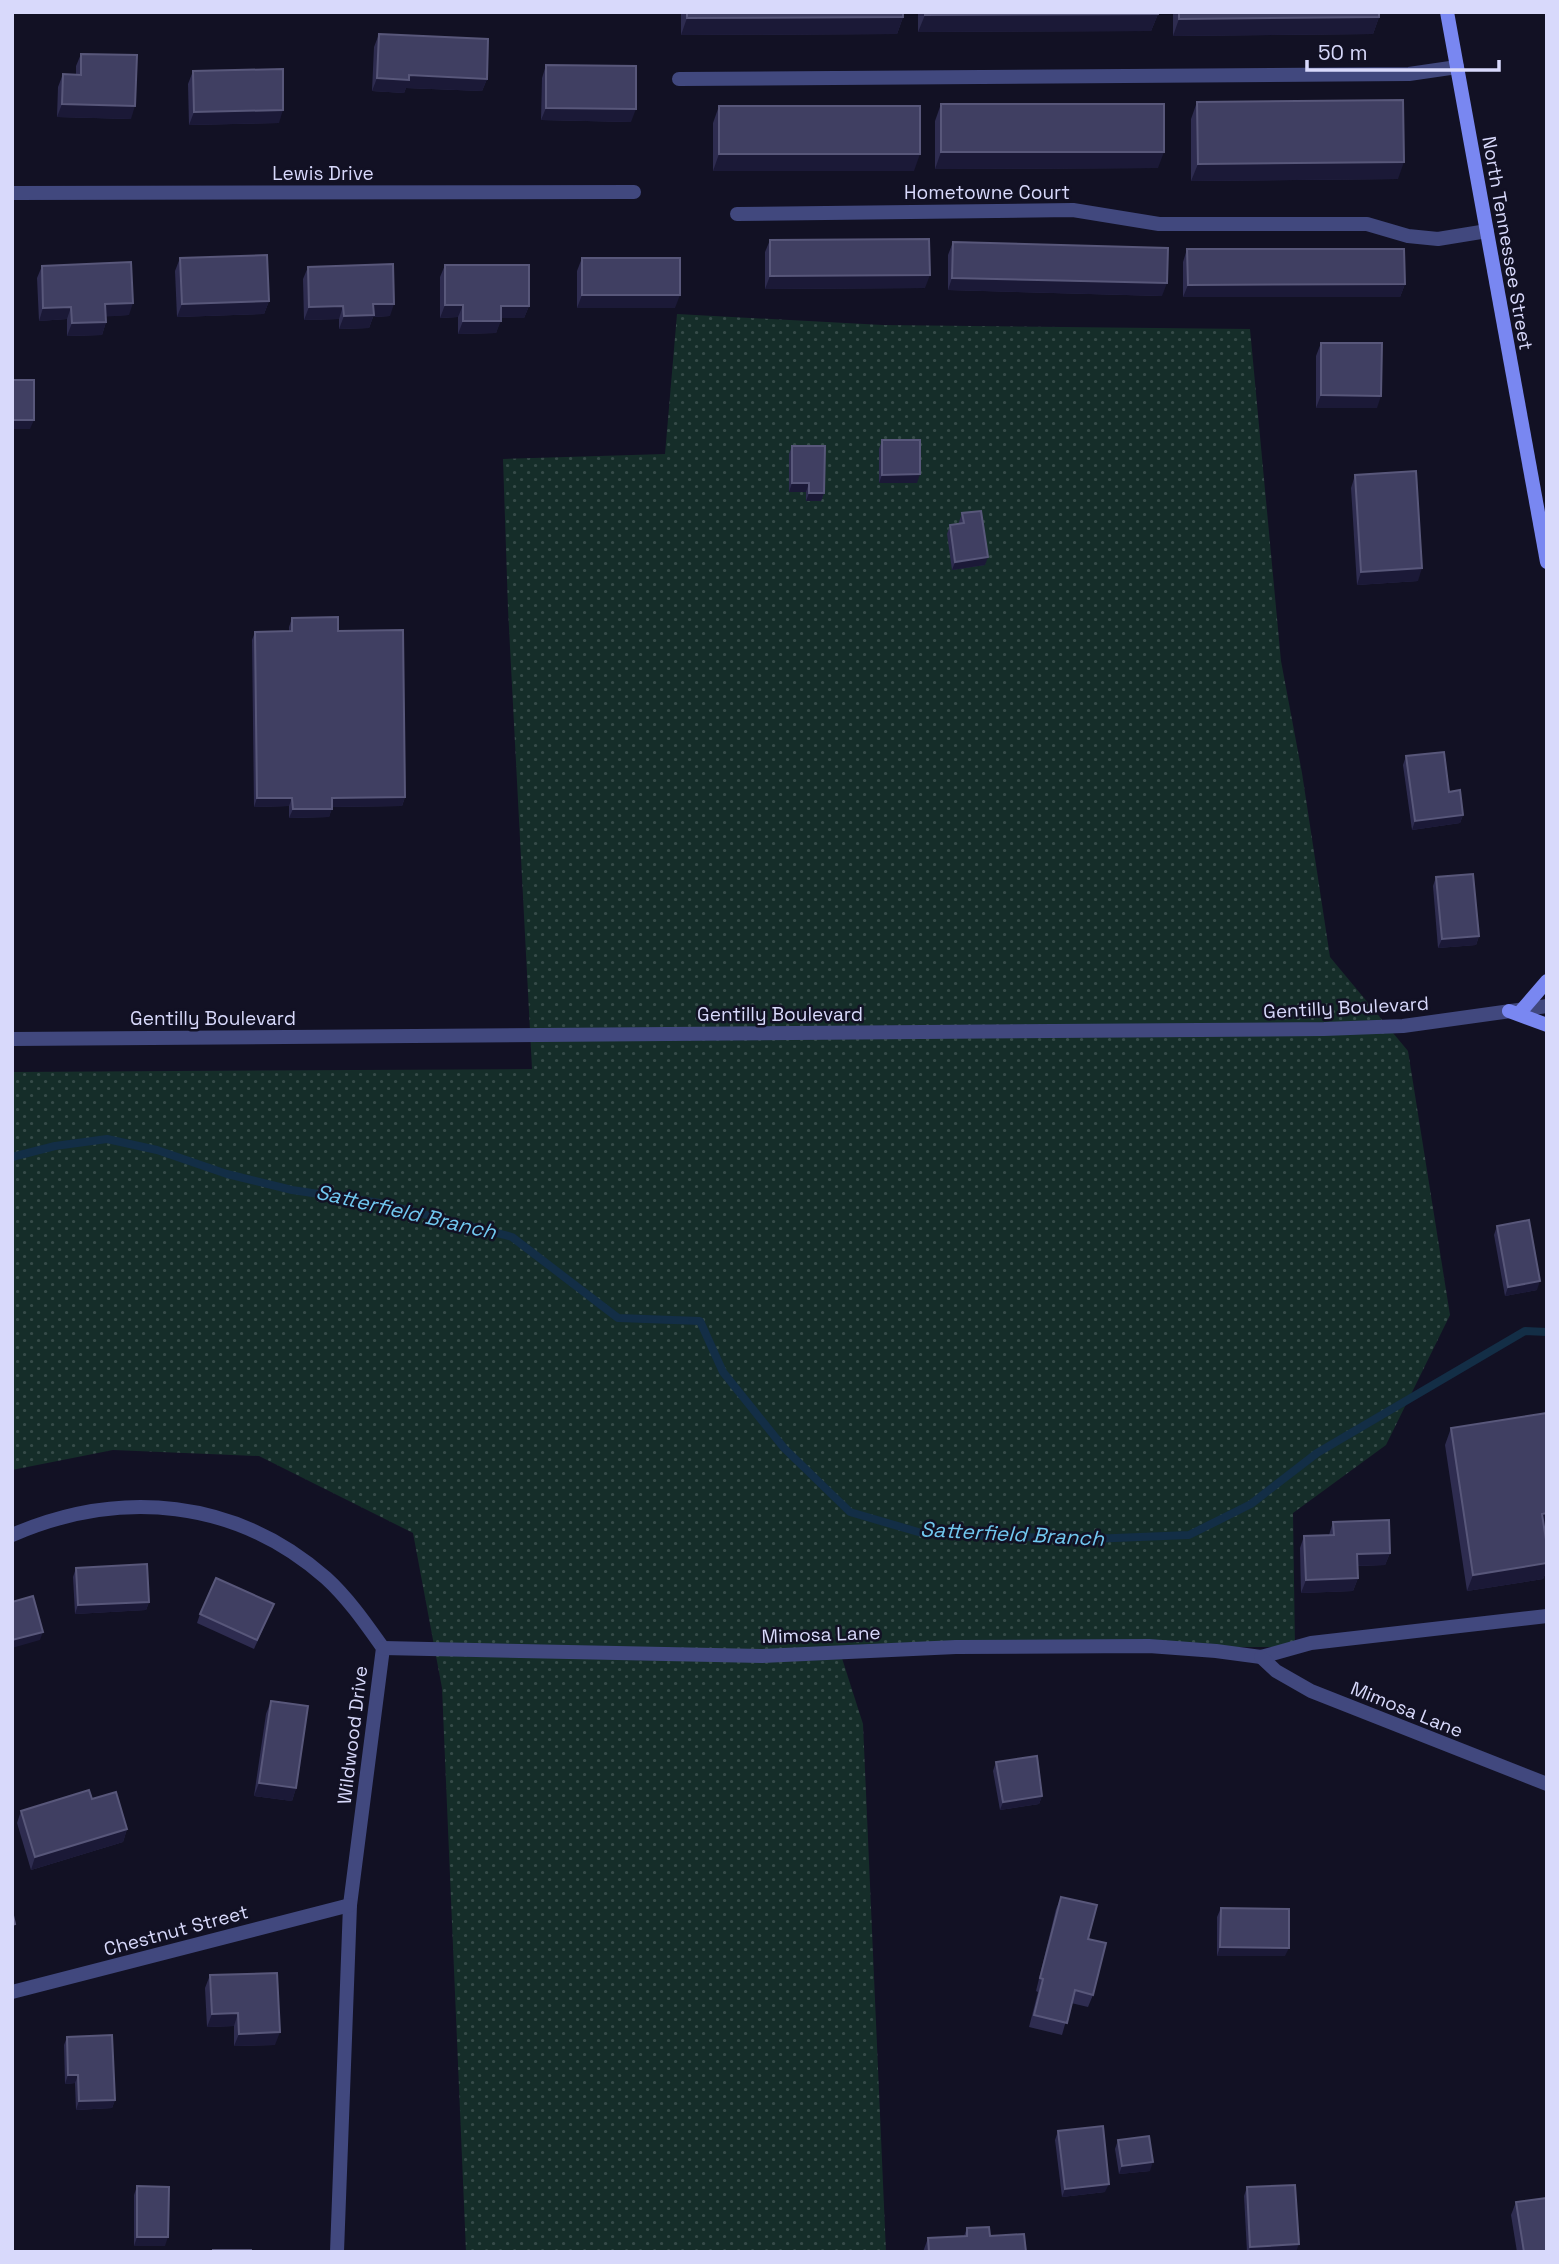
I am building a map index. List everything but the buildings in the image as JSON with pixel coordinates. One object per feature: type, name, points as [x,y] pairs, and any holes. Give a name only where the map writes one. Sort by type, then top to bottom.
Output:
[{"type":"main road","name":"North Tennessee Street","points":[[1447,12],[1547,562]]},
{"type":"main road","points":[[1547,981],[1516,1011],[1547,1025]]},
{"type":"street","points":[[679,79],[1409,74],[1457,67]]},
{"type":"street","name":"Lewis Drive","points":[[12,193],[634,192]]},
{"type":"street","name":"Hometowne Court","points":[[737,214],[1073,210],[1159,224],[1367,224],[1408,236],[1438,239],[1487,231]]},
{"type":"street","name":"Gentilly Boulevard","points":[[12,1039],[1324,1029],[1403,1026],[1547,1006]]},
{"type":"street","name":"Wildwood Drive","points":[[12,1535],[69,1515],[105,1508],[141,1506],[191,1512],[241,1524],[285,1548],[326,1579],[358,1613],[383,1648],[350,1905],[337,2252]]},
{"type":"street","name":"Mimosa Lane","points":[[383,1648],[762,1656],[956,1647],[1149,1646],[1261,1657],[1311,1643],[1547,1616]]},
{"type":"street","name":"Mimosa Lane","points":[[1261,1657],[1276,1671],[1311,1691],[1547,1784]]},
{"type":"street","name":"Chestnut Street","points":[[12,1992],[350,1905]]},
{"type":"green space","points":[[677,314],[883,325],[1250,329],[1281,661],[1302,773],[1330,957],[1408,1051],[1450,1315],[1386,1445],[1293,1513],[1295,1647],[840,1652],[863,1724],[886,2252],[466,2252],[442,1688],[413,1533],[259,1456],[113,1450],[12,1470],[12,1072],[532,1069],[508,609],[503,459],[665,454]]},
{"type":"waterway","name":"Satterfield Branch","points":[[12,1157],[55,1146],[107,1139],[157,1150],[227,1174],[292,1190],[380,1203],[512,1237],[618,1318],[700,1321],[723,1372],[784,1448],[850,1512],[925,1534],[1090,1539],[1189,1535],[1251,1504],[1317,1453],[1525,1331],[1547,1332]]}]
